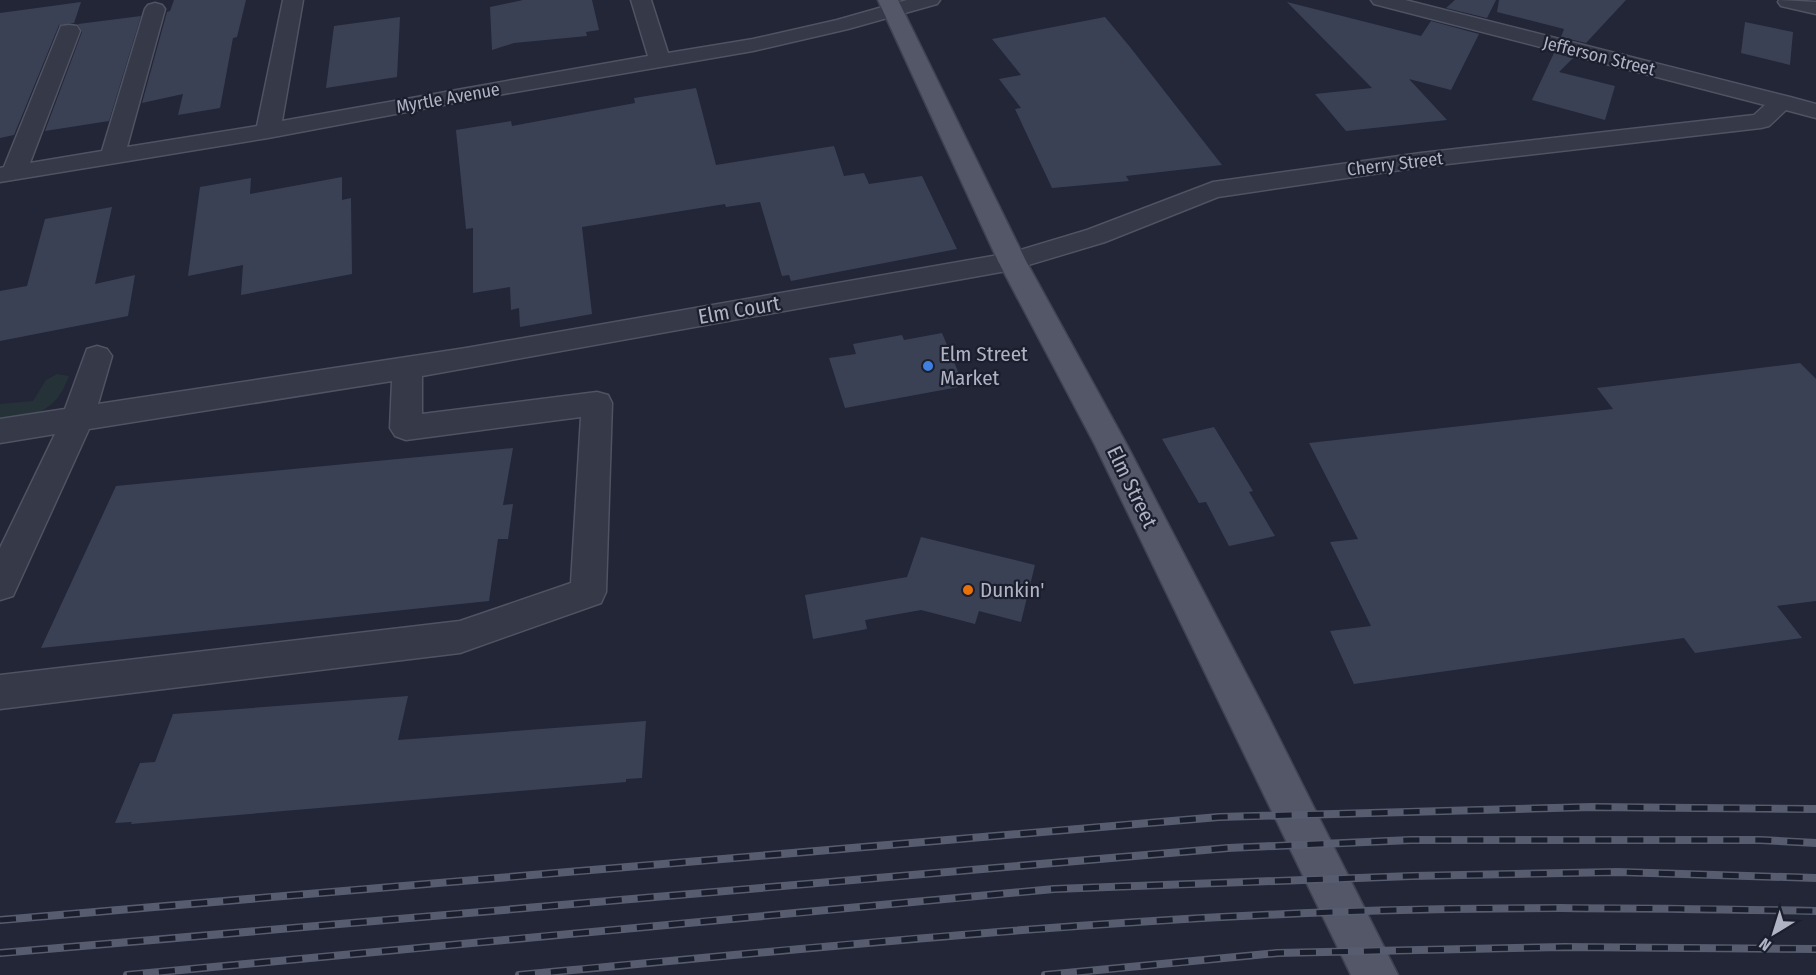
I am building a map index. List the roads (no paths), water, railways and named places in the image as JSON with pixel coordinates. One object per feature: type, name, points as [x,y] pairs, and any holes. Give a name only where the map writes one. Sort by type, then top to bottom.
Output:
[{"type":"main road","name":"Elm Street","points":[[891,5],[1012,261],[1111,445],[1254,729],[1374,975]]},
{"type":"street","points":[[268,131],[292,0]]},
{"type":"street","points":[[641,0],[660,61]]},
{"type":"street","points":[[891,5],[930,0]]},
{"type":"street","name":"Jefferson Street","points":[[1382,0],[1816,111]]},
{"type":"street","points":[[1790,0],[1788,2],[1816,8]]},
{"type":"street","name":"Myrtle Avenue","points":[[7,174],[268,131],[486,90],[753,45],[891,5]]},
{"type":"street","points":[[112,157],[155,9]]},
{"type":"street","points":[[7,174],[69,31]]},
{"type":"street","name":"Cherry Street","points":[[1012,261],[1096,236],[1213,190],[1412,161],[1761,121],[1782,102]]},
{"type":"street","name":"Elm Court","points":[[0,431],[466,359],[1012,261]]},
{"type":"street","points":[[0,585],[78,419],[97,356]]},
{"type":"street","points":[[0,692],[460,637],[588,592],[597,403],[406,428],[407,368]]},
{"type":"railway","points":[[0,920],[1219,817],[1592,807],[1816,809]]},
{"type":"railway","points":[[0,953],[1228,848],[1411,840],[1760,840],[1816,843]]},
{"type":"railway","points":[[127,975],[1054,889],[1412,876],[1618,872],[1816,878]]},
{"type":"railway","points":[[519,975],[926,938],[1231,917],[1393,910],[1514,908],[1816,911]]},
{"type":"railway","points":[[1045,975],[1277,953],[1564,947],[1816,949]]},
{"type":"place","name":"Elm Street Market","points":[[928,366]]},
{"type":"place","name":"Dunkin'","points":[[968,590]]}]
